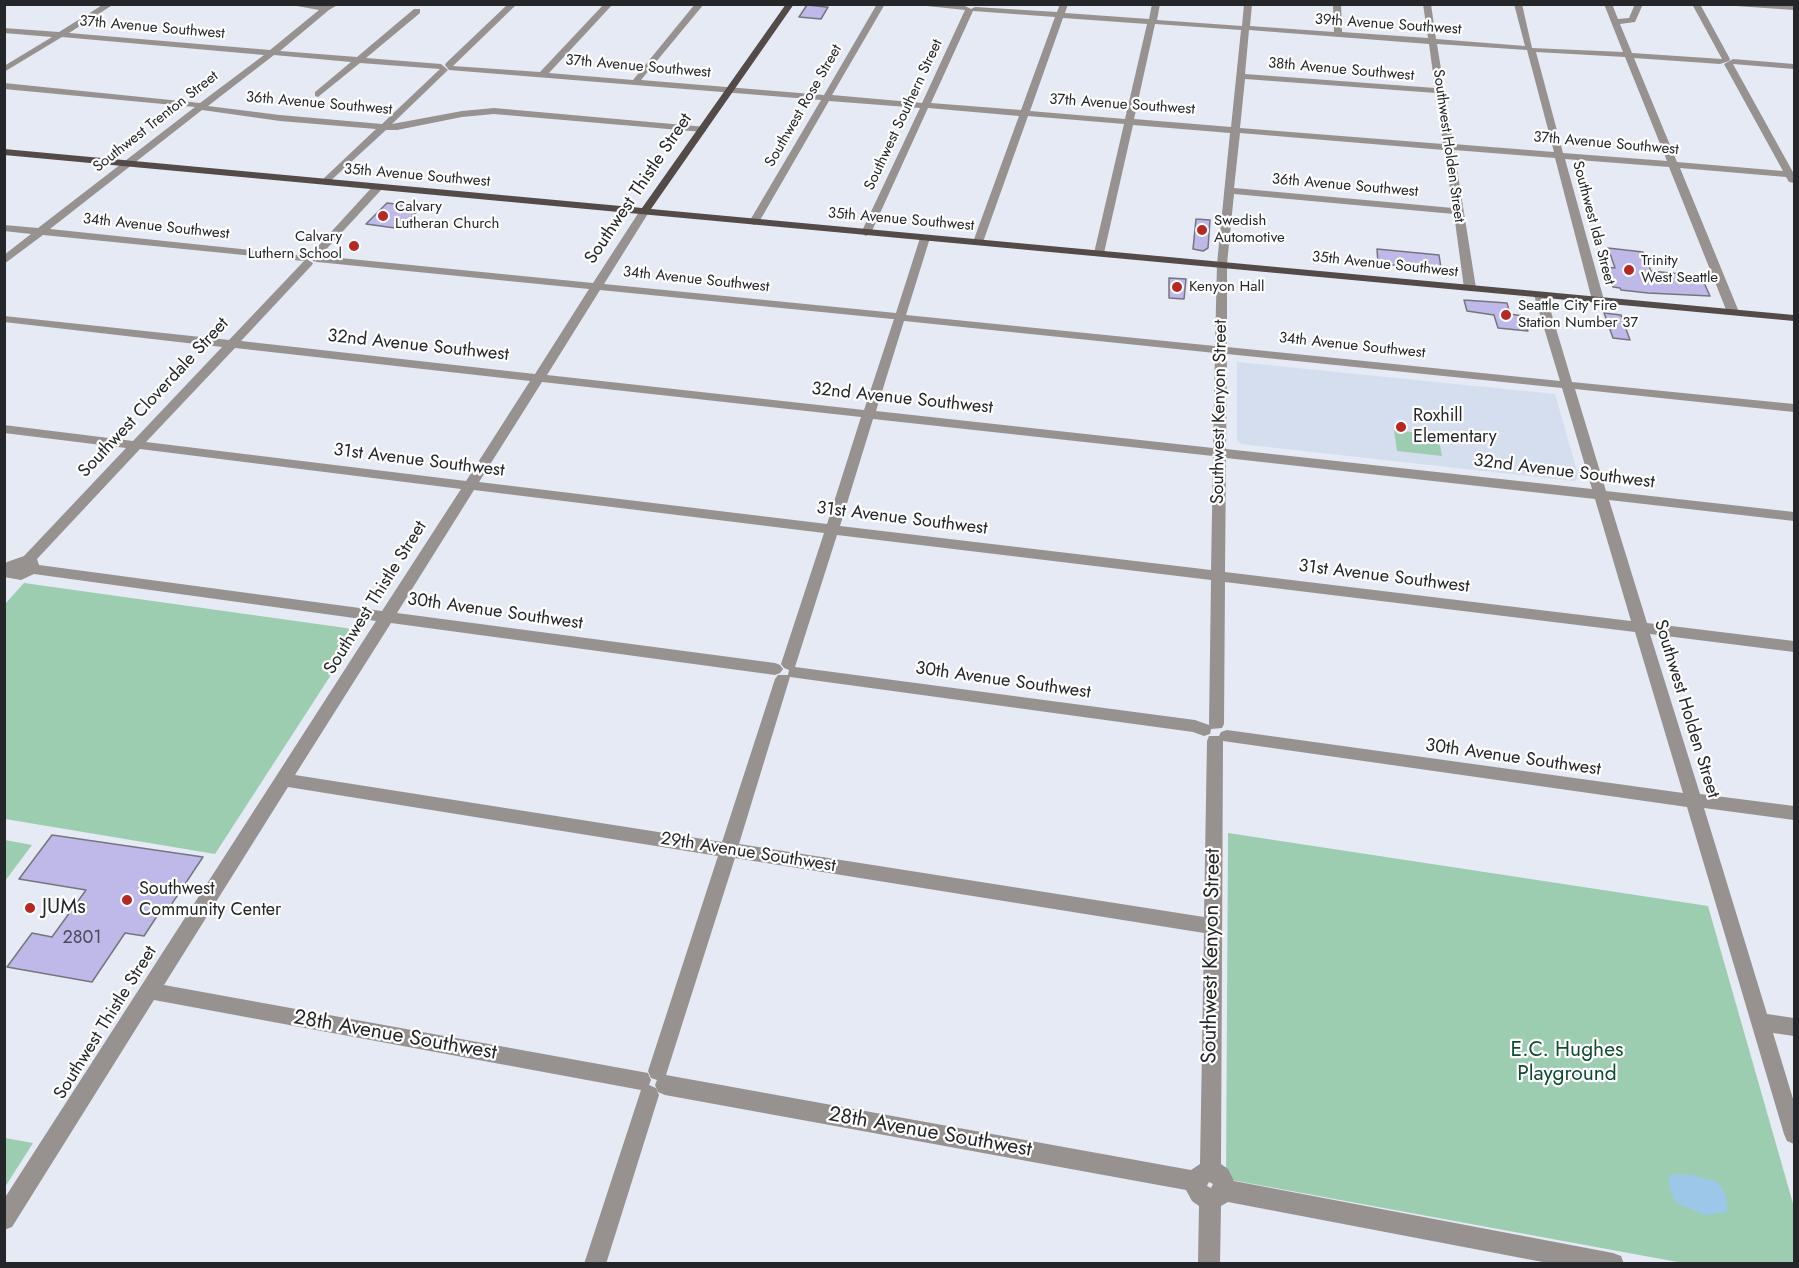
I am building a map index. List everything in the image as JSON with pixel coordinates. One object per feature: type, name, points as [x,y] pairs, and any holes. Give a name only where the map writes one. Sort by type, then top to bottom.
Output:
[{"type":"main road","name":"Southwest Thistle Street","points":[[644,212],[790,4]]},
{"type":"main road","name":"35th Avenue Southwest","points":[[4,152],[1794,318]]},
{"type":"street","points":[[4,70],[110,4]]},
{"type":"street","points":[[290,4],[330,6]]},
{"type":"street","points":[[326,182],[513,4]]},
{"type":"street","points":[[543,74],[609,4]]},
{"type":"street","points":[[636,81],[700,4]]},
{"type":"street","name":"Southwest Rose Street","points":[[754,222],[881,4]]},
{"type":"street","name":"39th Avenue Southwest","points":[[912,4],[1794,66]]},
{"type":"street","points":[[978,242],[1064,4]]},
{"type":"street","points":[[1099,253],[1156,4]]},
{"type":"street","name":"Southwest Kenyon Street","points":[[1203,1176],[1212,926],[1222,264],[1248,4]]},
{"type":"street","points":[[1337,4],[1338,34]]},
{"type":"street","name":"Southwest Holden Street","points":[[1427,4],[1470,288]]},
{"type":"street","name":"Southwest Ida Street","points":[[1518,4],[1598,300]]},
{"type":"street","points":[[1608,4],[1733,312]]},
{"type":"street","points":[[1616,21],[1632,20],[1639,4]]},
{"type":"street","points":[[1696,4],[1792,178]]},
{"type":"street","points":[[1736,4],[1794,8]]},
{"type":"street","name":"Southwest Trenton Street","points":[[4,261],[125,164],[330,6]]},
{"type":"street","name":"Southwest Southern Street","points":[[866,233],[971,8]]},
{"type":"street","points":[[318,94],[417,11]]},
{"type":"street","name":"37th Avenue Southwest","points":[[4,30],[1448,146],[1672,165],[1792,178]]},
{"type":"street","name":"38th Avenue Southwest","points":[[1240,76],[1439,91]]},
{"type":"street","name":"36th Avenue Southwest","points":[[4,86],[201,106],[287,119],[384,127],[397,127],[462,114],[494,111],[702,129]]},
{"type":"street","name":"Southwest Cloverdale Street","points":[[29,564],[378,187]]},
{"type":"street","name":"36th Avenue Southwest","points":[[1230,191],[1458,212]]},
{"type":"street","name":"Southwest Thistle Street","points":[[4,1219],[644,212]]},
{"type":"street","name":"34th Avenue Southwest","points":[[4,228],[1794,408]]},
{"type":"street","points":[[595,1263],[925,238]]},
{"type":"street","name":"Southwest Holden Street","points":[[1540,295],[1794,1134]]},
{"type":"street","name":"32nd Avenue Southwest","points":[[4,319],[1794,516]]},
{"type":"street","name":"31st Avenue Southwest","points":[[4,429],[1794,646]]},
{"type":"street","points":[[8,573],[18,561],[29,564]]},
{"type":"street","name":"30th Avenue Southwest","points":[[29,564],[386,617],[1195,726],[1216,733],[1694,801],[1794,813]]},
{"type":"street","name":"29th Avenue Southwest","points":[[284,780],[1212,926]]},
{"type":"street","name":"28th Avenue Southwest","points":[[150,991],[653,1083],[1203,1176]]},
{"type":"street","points":[[1761,1022],[1794,1027]]},
{"type":"street","points":[[1203,1176],[1201,1194],[1216,1194],[1613,1263]]},
{"type":"street","points":[[1209,1263],[1216,1194]]},
{"type":"shaded area","name":"Roxhill Elementary","points":[[1237,362],[1555,394],[1579,478],[1574,481],[1241,444],[1237,440]]},
{"type":"green space","points":[[1394,430],[1438,435],[1442,456],[1397,451]]},
{"type":"green space","points":[[24,583],[360,630],[215,854],[5,819],[5,604]]},
{"type":"green space","name":"E.C. Hughes Playground","points":[[1228,833],[1708,906],[1794,1207],[1794,1263],[1683,1263],[1226,1179]]},
{"type":"green space","points":[[4,840],[32,845],[5,881]]},
{"type":"green space","points":[[4,1138],[33,1143],[5,1187]]},
{"type":"water","points":[[1670,1174],[1693,1175],[1717,1182],[1723,1189],[1727,1200],[1727,1212],[1705,1215],[1675,1202],[1669,1185]]},
{"type":"building","points":[[807,5],[828,7],[821,19],[799,17]]},
{"type":"building","name":"Calvary Lutheran Church","points":[[387,203],[421,207],[404,225],[395,228],[366,224]]},
{"type":"building","name":"Swedish Automotive","points":[[1196,219],[1210,220],[1208,248],[1203,251],[1193,249]]},
{"type":"building","name":"Trinity West Seattle","points":[[1608,248],[1643,252],[1651,271],[1701,276],[1710,296],[1648,293],[1613,287],[1605,267],[1615,268]]},
{"type":"building","points":[[1377,249],[1439,255],[1441,268],[1420,269],[1378,263]]},
{"type":"building","name":"Kenyon Hall","points":[[1169,278],[1186,279],[1184,299],[1169,298]]},
{"type":"building","name":"Seattle City Fire Station Number 37","points":[[1464,300],[1507,303],[1510,314],[1523,316],[1528,331],[1498,328],[1494,315],[1467,311]]},
{"type":"building","points":[[1604,313],[1621,315],[1630,340],[1613,338]]},
{"type":"building","name":"Southwest Community Center","points":[[52,835],[203,857],[167,911],[161,910],[144,936],[125,933],[92,982],[7,967],[32,933],[52,937],[86,890],[19,879]]},
{"type":"place","name":"Calvary Lutheran Church","points":[[383,216]]},
{"type":"place","name":"Swedish Automotive","points":[[1202,230]]},
{"type":"place","name":"Calvary Luthern School","points":[[354,246]]},
{"type":"place","name":"Trinity West Seattle","points":[[1629,270]]},
{"type":"place","name":"Kenyon Hall","points":[[1177,287]]},
{"type":"place","name":"Seattle City Fire Station Number 37","points":[[1506,315]]},
{"type":"place","name":"Roxhill Elementary","points":[[1401,427]]},
{"type":"place","name":"Southwest Community Center","points":[[127,900]]},
{"type":"place","name":"JUMs","points":[[30,908]]}]
